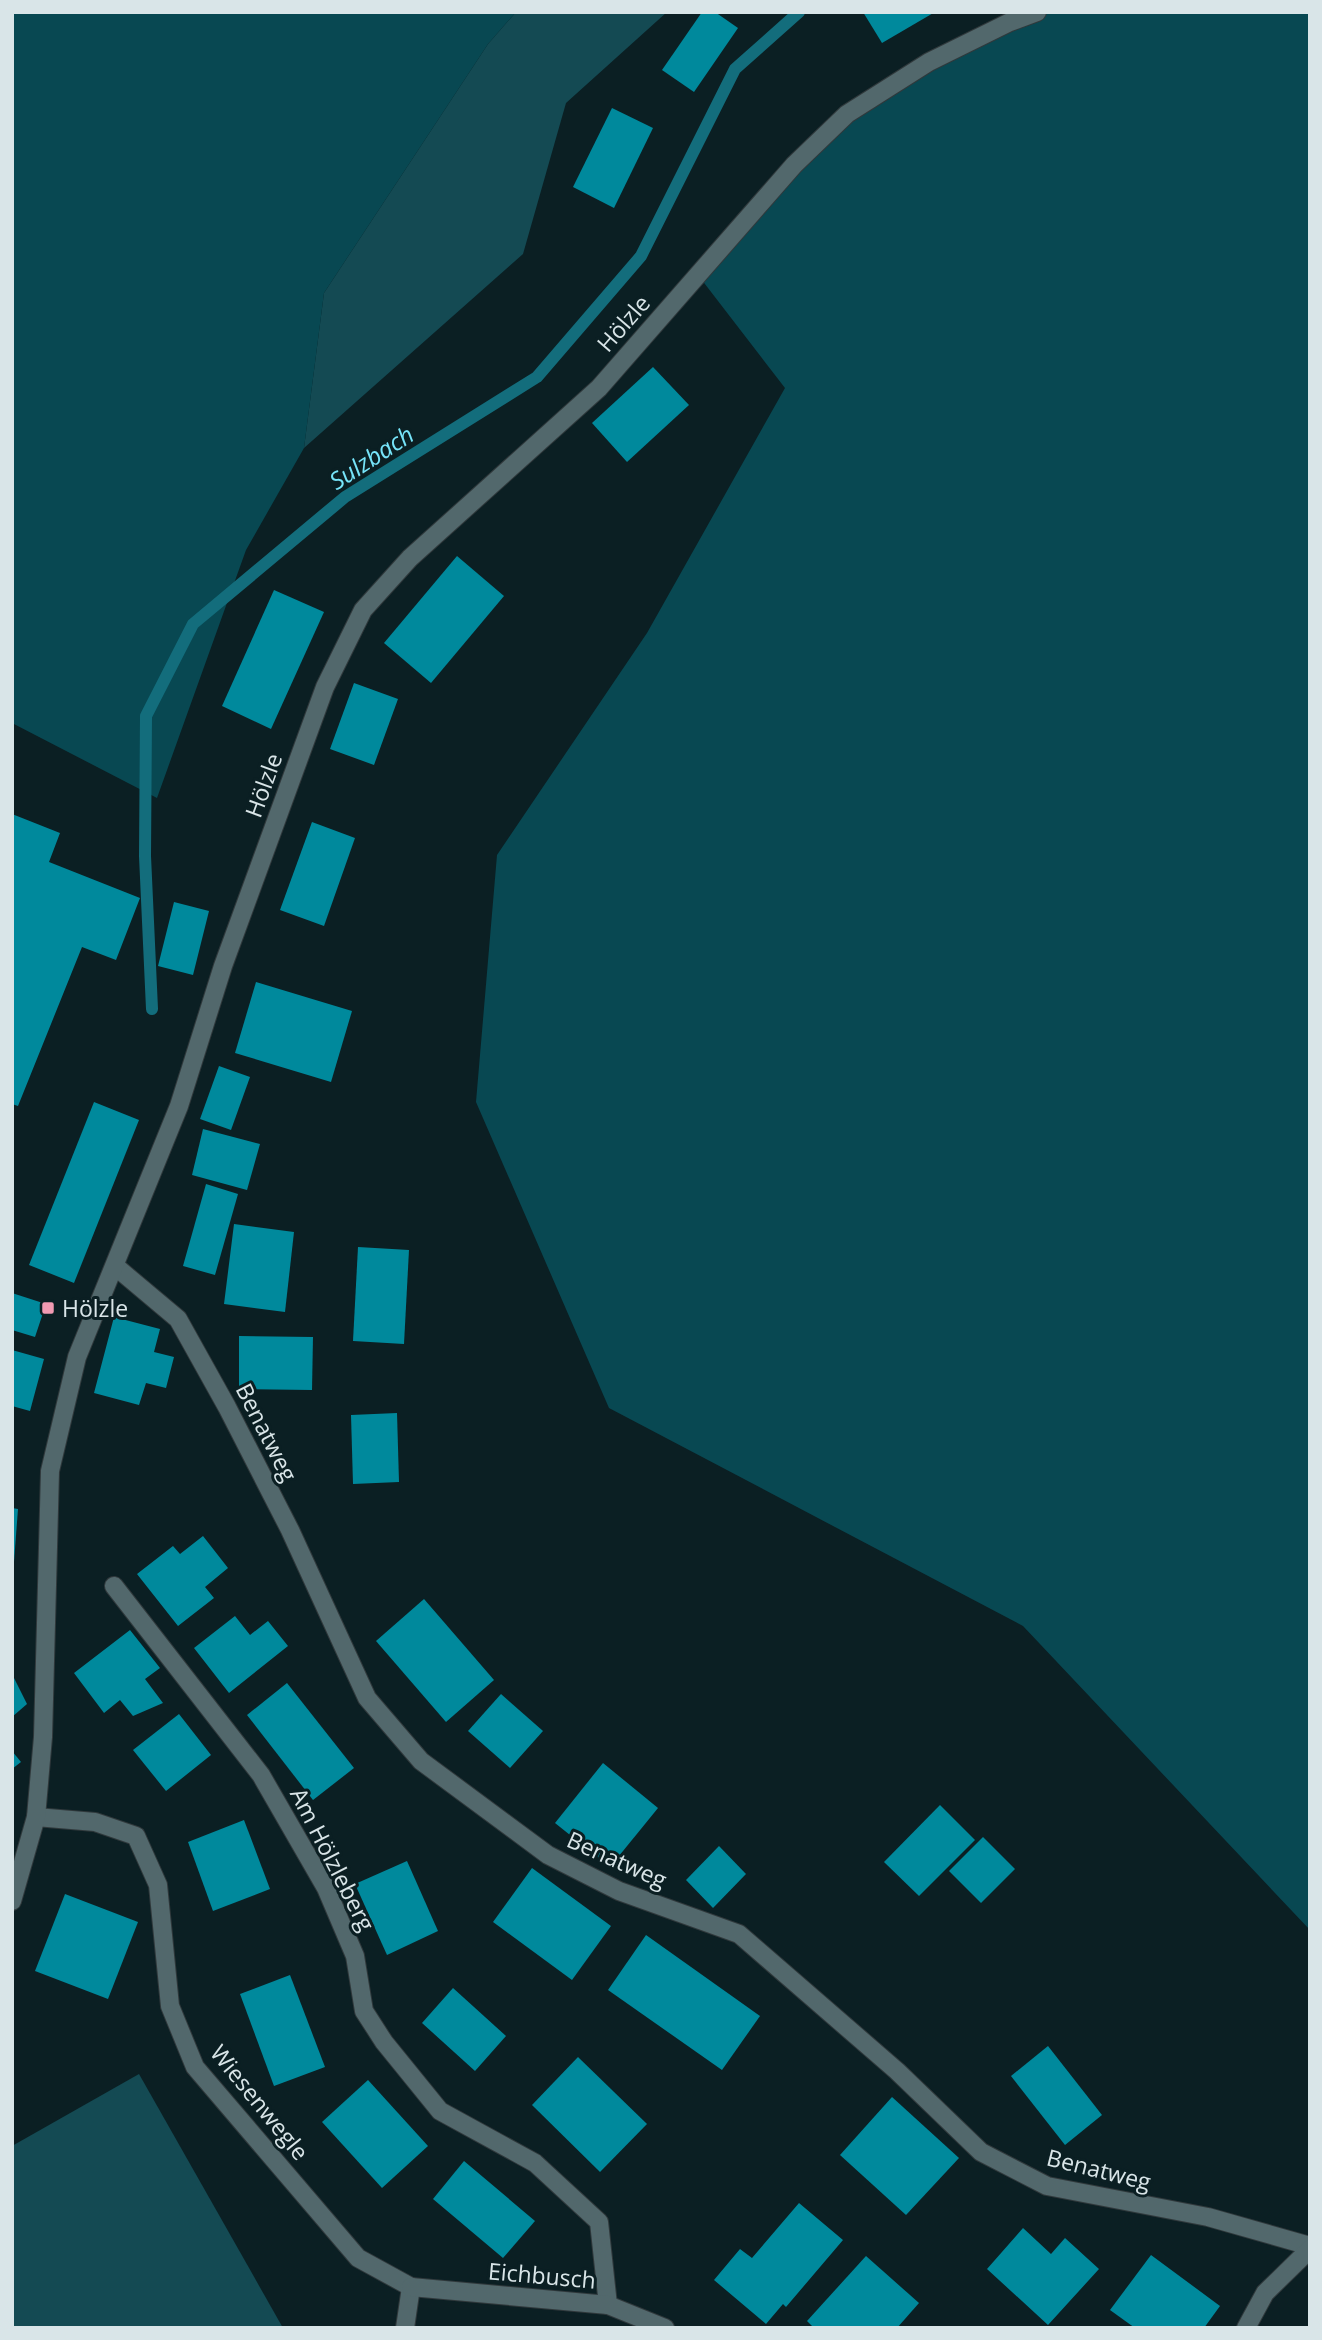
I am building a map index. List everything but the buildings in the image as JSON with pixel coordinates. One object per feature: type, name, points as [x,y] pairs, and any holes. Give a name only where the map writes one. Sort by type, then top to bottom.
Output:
[{"type":"street","name":"Hölzle","points":[[12,1901],[36,1817],[43,1737],[51,1471],[77,1357],[179,1106],[223,966],[325,687],[363,610],[410,558],[599,388],[794,165],[847,114],[929,62],[1010,22],[1037,12]]},
{"type":"street","name":"Benatweg","points":[[115,1266],[178,1319],[290,1530],[367,1698],[421,1761],[548,1855],[619,1891],[739,1934],[897,2071],[981,2152],[1047,2186],[1208,2217],[1310,2247]]},
{"type":"street","name":"Am Hölzleberg","points":[[114,1587],[261,1775],[326,1888],[355,1956],[364,2011],[384,2042],[440,2111],[535,2163],[599,2222],[608,2305]]},
{"type":"street","name":"Wiesenwegle","points":[[36,1817],[95,1822],[136,1836],[158,1885],[170,2006],[195,2067],[358,2258],[411,2287]]},
{"type":"street","points":[[1245,2328],[1265,2293],[1310,2247]]},
{"type":"street","points":[[405,2328],[411,2287]]},
{"type":"street","name":"Eichbusch","points":[[411,2287],[608,2305],[665,2328]]},
{"type":"shaded area","points":[[12,12],[516,12],[488,44],[324,293],[304,448],[246,550],[157,798],[12,723]]},
{"type":"shaded area","points":[[516,12],[667,12],[566,103],[523,254],[304,448],[324,293],[488,44]]},
{"type":"shaded area","points":[[1037,12],[1310,12],[1310,1930],[1023,1626],[609,1408],[476,1102],[497,855],[647,633],[785,388],[698,275],[847,114]]},
{"type":"shaded area","points":[[139,2074],[283,2328],[12,2328],[12,2146]]},
{"type":"waterway","name":"Sulzbach","points":[[152,1009],[145,856],[146,716],[193,624],[345,497],[537,377],[641,256],[735,69],[799,12]]},
{"type":"place","name":"Hölzle","points":[[48,1308]]}]
